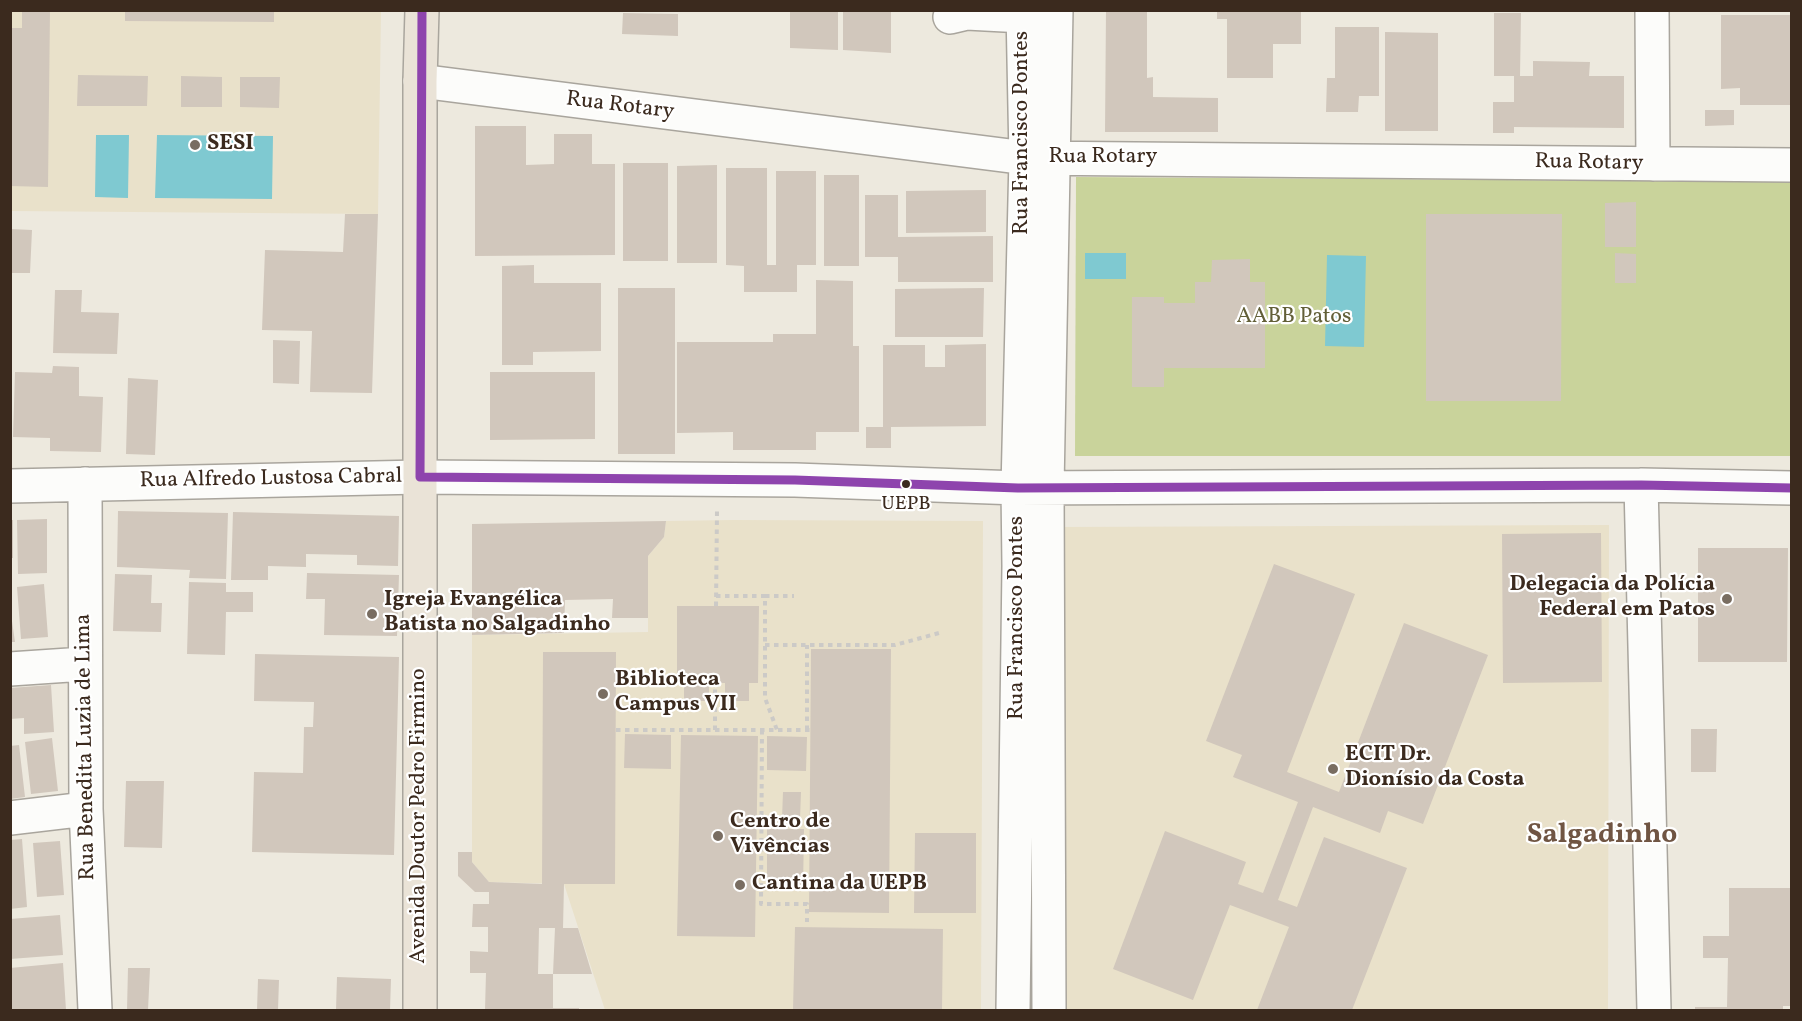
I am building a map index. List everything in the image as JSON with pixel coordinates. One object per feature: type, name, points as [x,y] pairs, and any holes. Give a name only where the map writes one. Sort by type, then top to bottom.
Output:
[{"type":"main road","name":"Avenida Doutor Pedro Firmino","points":[[420,1011],[420,81],[422,10]]},
{"type":"street","name":"Rua Francisco Pontes","points":[[1013,1011],[1019,566],[1033,487],[1039,158],[1056,10]]},
{"type":"street","points":[[1652,10],[1653,164]]},
{"type":"street","points":[[950,17],[967,13],[1023,13]]},
{"type":"street","name":"Rua Francisco Pontes","points":[[1023,13],[1039,158]]},
{"type":"street","name":"Rua Rotary","points":[[420,81],[1039,158],[1791,165]]},
{"type":"street","name":"Rua Alfredo Lustosa Cabral","points":[[10,486],[420,477],[717,479],[1033,487],[1641,485],[1791,488]]},
{"type":"street","name":"Rua Benedita Luzia de Lima","points":[[85,484],[86,809],[95,1011]]},
{"type":"street","points":[[1641,485],[1654,1011]]},
{"type":"street","name":"Rua Francisco Pontes","points":[[1033,487],[1050,564],[1049,1011]]},
{"type":"street","points":[[10,669],[84,664]]},
{"type":"street","points":[[10,818],[86,809]]},
{"type":"path","points":[[716,606],[717,479]]},
{"type":"path","points":[[716,596],[794,596]]},
{"type":"path","points":[[765,596],[765,698],[777,730]]},
{"type":"path","points":[[765,645],[895,645],[939,633]]},
{"type":"path","points":[[616,730],[696,732],[715,730],[748,733],[762,730],[808,730],[807,645]]},
{"type":"path","points":[[715,683],[715,730]]},
{"type":"path","points":[[762,730],[761,904],[807,904],[807,922]]},
{"type":"shaded area","name":"SESI","points":[[11,11],[381,11],[378,214],[11,211]]},
{"type":"shaded area","points":[[666,521],[983,521],[981,1010],[605,1010],[564,884],[489,882],[472,862],[472,635],[648,632],[648,556],[664,537]]},
{"type":"shaded area","name":"ECIT Dr. Dionísio da Costa","points":[[1609,525],[1608,1010],[1056,1010],[1057,527]]},
{"type":"green space","name":"AABB Patos","points":[[1076,177],[1791,182],[1791,456],[1075,456]]},
{"type":"water","points":[[96,135],[129,135],[128,198],[95,197]]},
{"type":"water","points":[[157,135],[273,136],[272,199],[155,198]]},
{"type":"water","points":[[1085,253],[1126,253],[1126,279],[1085,279]]},
{"type":"water","points":[[1327,255],[1366,256],[1364,347],[1325,346]]},
{"type":"building","points":[[22,10],[50,10],[48,187],[10,186],[10,28],[22,28]]},
{"type":"building","points":[[125,10],[274,10],[274,22],[125,21]]},
{"type":"building","points":[[790,10],[838,10],[838,50],[790,48]]},
{"type":"building","points":[[843,10],[891,10],[891,53],[843,50]]},
{"type":"building","points":[[1106,10],[1147,10],[1147,78],[1153,77],[1153,97],[1218,98],[1218,132],[1105,132]]},
{"type":"building","points":[[1217,10],[1301,10],[1301,44],[1273,44],[1273,78],[1227,78],[1227,19],[1217,19]]},
{"type":"building","points":[[623,13],[678,14],[678,36],[622,34]]},
{"type":"building","points":[[1494,13],[1521,13],[1520,76],[1533,76],[1533,61],[1590,62],[1589,76],[1624,76],[1624,128],[1514,127],[1514,133],[1493,133],[1493,102],[1514,102],[1514,76],[1494,76]]},
{"type":"building","points":[[1721,15],[1791,15],[1791,105],[1740,105],[1740,88],[1721,89]]},
{"type":"building","points":[[1335,27],[1379,27],[1379,96],[1359,96],[1358,112],[1326,112],[1327,78],[1335,78]]},
{"type":"building","points":[[1385,32],[1438,33],[1438,131],[1385,131]]},
{"type":"building","points":[[78,75],[148,76],[147,106],[77,106]]},
{"type":"building","points":[[181,76],[222,77],[222,107],[181,107]]},
{"type":"building","points":[[240,77],[280,77],[279,108],[240,107]]},
{"type":"building","points":[[1705,110],[1734,110],[1734,125],[1705,126]]},
{"type":"building","points":[[475,126],[526,126],[526,165],[554,164],[554,134],[592,134],[592,164],[615,164],[615,255],[475,256]]},
{"type":"building","points":[[623,163],[668,163],[668,261],[623,261]]},
{"type":"building","points":[[717,165],[717,263],[677,263],[677,166]]},
{"type":"building","points":[[726,168],[767,168],[767,265],[776,265],[776,171],[816,171],[816,265],[797,265],[797,292],[744,292],[744,266],[726,265]]},
{"type":"building","points":[[824,175],[859,175],[859,266],[824,266]]},
{"type":"building","points":[[986,190],[986,232],[906,233],[906,191]]},
{"type":"building","points":[[865,195],[898,195],[898,237],[993,236],[993,282],[898,282],[898,257],[865,257]]},
{"type":"building","points":[[1636,202],[1636,247],[1605,247],[1605,203]]},
{"type":"building","points":[[345,214],[378,214],[372,393],[310,392],[312,331],[262,330],[265,250],[343,252]]},
{"type":"building","points":[[1426,214],[1562,214],[1561,401],[1426,401]]},
{"type":"building","points":[[10,229],[32,230],[30,273],[10,273]]},
{"type":"building","points":[[1615,253],[1636,254],[1636,283],[1615,283]]},
{"type":"building","points":[[1250,259],[1250,282],[1265,282],[1265,368],[1164,368],[1164,387],[1132,387],[1132,297],[1164,297],[1164,303],[1195,303],[1195,282],[1211,282],[1212,260]]},
{"type":"building","points":[[534,265],[534,283],[601,283],[601,351],[533,352],[533,365],[502,365],[502,266]]},
{"type":"building","points":[[816,280],[853,281],[853,346],[859,346],[859,432],[816,432],[816,450],[733,450],[733,432],[677,433],[677,342],[773,342],[773,334],[816,334]]},
{"type":"building","points":[[618,288],[675,288],[675,454],[618,454]]},
{"type":"building","points":[[984,288],[983,337],[895,337],[895,289]]},
{"type":"building","points":[[55,290],[82,290],[81,312],[119,313],[117,354],[53,353]]},
{"type":"building","points":[[273,340],[300,341],[299,384],[273,383]]},
{"type":"building","points":[[986,344],[986,426],[891,427],[891,448],[866,448],[866,427],[883,427],[883,345],[925,345],[925,367],[945,367],[945,345]]},
{"type":"building","points":[[53,366],[79,367],[79,396],[103,397],[101,452],[50,451],[50,438],[13,437],[15,372],[52,373]]},
{"type":"building","points":[[490,372],[595,372],[595,439],[490,440]]},
{"type":"building","points":[[128,378],[158,380],[155,455],[126,454]]},
{"type":"building","points":[[118,511],[228,513],[226,579],[189,578],[190,570],[117,567]]},
{"type":"building","points":[[233,512],[399,516],[398,566],[357,565],[357,555],[306,554],[306,567],[268,566],[268,580],[231,580]]},
{"type":"building","points":[[47,519],[47,573],[18,574],[17,520]]},
{"type":"building","points":[[10,520],[13,520],[13,558],[10,558]]},
{"type":"building","points":[[666,521],[664,537],[648,556],[648,618],[612,618],[613,599],[565,600],[564,633],[472,635],[472,524]]},
{"type":"building","points":[[1601,533],[1602,682],[1503,683],[1502,534]]},
{"type":"building","points":[[1698,548],[1788,548],[1787,662],[1698,662]]},
{"type":"building","points":[[1274,564],[1355,594],[1287,772],[1339,792],[1404,623],[1488,655],[1423,824],[1388,811],[1380,833],[1313,807],[1278,900],[1297,907],[1324,837],[1407,868],[1352,1010],[1257,1010],[1289,927],[1230,905],[1193,1000],[1113,969],[1165,831],[1246,862],[1238,884],[1263,893],[1298,802],[1233,777],[1242,755],[1206,741]]},
{"type":"building","points":[[307,573],[399,575],[397,636],[324,635],[325,599],[306,599]]},
{"type":"building","points":[[115,574],[152,575],[151,603],[162,603],[161,632],[113,631]]},
{"type":"building","points":[[189,582],[226,583],[226,592],[253,592],[253,612],[226,612],[225,655],[187,654]]},
{"type":"building","points":[[44,584],[48,637],[21,639],[17,587]]},
{"type":"building","points":[[677,606],[759,606],[758,683],[749,683],[749,701],[725,701],[725,683],[709,683],[709,701],[684,701],[684,683],[677,683]]},
{"type":"building","points":[[10,607],[15,642],[10,642]]},
{"type":"building","points":[[811,649],[891,649],[889,913],[809,912]]},
{"type":"building","points":[[543,652],[616,652],[615,884],[564,884],[563,928],[578,928],[592,974],[553,974],[553,1008],[579,1008],[579,1010],[485,1010],[486,973],[470,973],[470,951],[488,952],[488,927],[472,927],[473,904],[489,904],[489,892],[475,892],[458,876],[458,852],[472,852],[472,862],[489,882],[542,884]],"holes":[[[539,928],[555,928],[553,974],[538,974]]]},
{"type":"building","points":[[255,654],[399,657],[394,855],[252,852],[254,772],[303,773],[304,727],[313,727],[314,702],[254,701]]},
{"type":"building","points":[[51,685],[54,732],[24,734],[24,718],[10,719],[10,688]]},
{"type":"building","points":[[1691,729],[1717,729],[1716,772],[1691,772]]},
{"type":"building","points":[[625,734],[671,735],[671,769],[624,768]]},
{"type":"building","name":"Centro de Vivências","points":[[681,735],[758,736],[755,937],[677,936]]},
{"type":"building","points":[[767,736],[807,737],[806,771],[767,770]]},
{"type":"building","points":[[52,738],[58,791],[31,794],[25,742]]},
{"type":"building","points":[[19,745],[25,797],[10,799],[10,746]]},
{"type":"building","points":[[126,781],[164,781],[162,848],[124,847]]},
{"type":"building","points":[[783,792],[801,792],[800,819],[782,819]]},
{"type":"building","points":[[767,829],[804,829],[803,889],[767,889]]},
{"type":"building","points":[[915,833],[976,833],[976,913],[914,913]]},
{"type":"building","points":[[22,839],[27,907],[10,909],[10,840]]},
{"type":"building","points":[[60,841],[64,895],[37,897],[33,843]]},
{"type":"building","points":[[1729,888],[1791,888],[1791,1006],[1783,1006],[1783,1010],[1695,1010],[1695,1007],[1727,1007],[1728,958],[1703,958],[1703,936],[1729,936]]},
{"type":"building","points":[[60,915],[63,955],[10,959],[10,919]]},
{"type":"building","points":[[795,927],[943,929],[942,1010],[793,1010]]},
{"type":"building","points":[[63,963],[66,1010],[10,1010],[10,968]]},
{"type":"building","points":[[128,968],[150,968],[148,1010],[127,1010]]},
{"type":"building","points":[[337,977],[391,979],[390,1010],[336,1010]]},
{"type":"building","points":[[258,979],[279,980],[278,1010],[257,1010]]},
{"type":"transit line","points":[[422,10],[420,477],[795,480],[1018,488],[1641,485],[1792,488]]},
{"type":"place","name":"SESI","points":[[195,145]]},
{"type":"place","name":"UEPB","points":[[906,484]]},
{"type":"place","name":"Delegacia da Polícia Federal em Patos","points":[[1727,599]]},
{"type":"place","name":"Igreja Evangélica Batista no Salgadinho","points":[[372,614]]},
{"type":"place","name":"Biblioteca Campus VII","points":[[603,694]]},
{"type":"place","name":"ECIT Dr. Dionísio da Costa","points":[[1333,769]]},
{"type":"place","name":"Centro de Vivências","points":[[718,836]]},
{"type":"place","name":"Cantina da UEPB","points":[[740,885]]},
{"type":"district","name":"Salgadinho","points":[[1602,837]]}]
